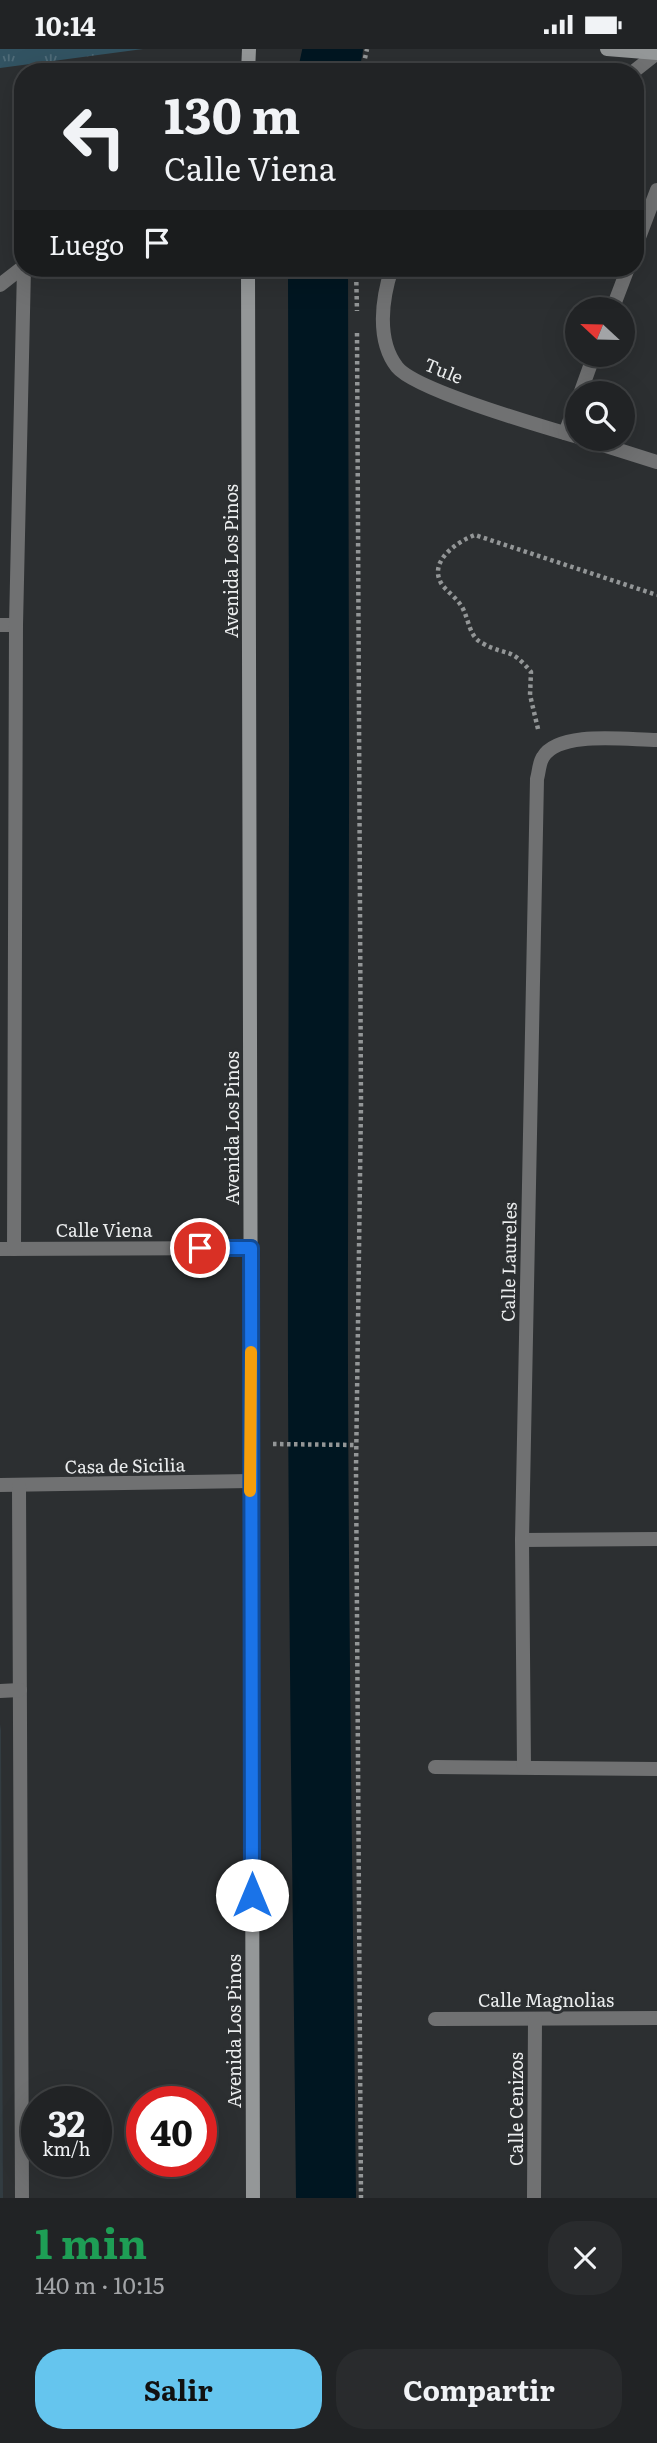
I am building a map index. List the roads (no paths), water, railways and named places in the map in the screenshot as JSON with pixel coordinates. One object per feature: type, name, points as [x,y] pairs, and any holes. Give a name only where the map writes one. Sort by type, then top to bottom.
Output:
[{"type":"street","points":[[607,49],[657,53]]},
{"type":"street","points":[[644,224],[657,190]]},
{"type":"street","points":[[7,1249],[6,1042],[15,825],[16,625],[24,277]]},
{"type":"street","name":"Avenida Los Pinos","points":[[248,277],[253,2198]]},
{"type":"street","name":"Tule","points":[[389,277],[386,287],[384,336],[390,356],[399,370],[437,390],[565,433]]},
{"type":"street","points":[[617,297],[625,277]]},
{"type":"street","points":[[622,451],[657,462]]},
{"type":"street","points":[[0,625],[16,625]]},
{"type":"street","name":"Calle Laureles","points":[[524,1767],[522,1539],[536,809],[542,758],[556,744],[572,739],[657,740]]},
{"type":"street","points":[[0,826],[15,825]]},
{"type":"street","name":"Calle Viena","points":[[7,1249],[251,1248]]},
{"type":"street","name":"Casa de Sicilia","points":[[0,1485],[250,1481]]},
{"type":"street","points":[[19,1486],[22,2198]]},
{"type":"street","points":[[522,1539],[657,1539]]},
{"type":"street","points":[[0,1691],[20,1690]]},
{"type":"street","points":[[435,1766],[657,1769]]},
{"type":"street","name":"Calle Magnolias","points":[[435,2019],[657,2018]]},
{"type":"street","name":"Calle Cenizos","points":[[534,2198],[535,2019]]},
{"type":"waterway","points":[[330,63],[333,49]]},
{"type":"waterway","points":[[318,277],[318,1492],[326,2198]]}]
